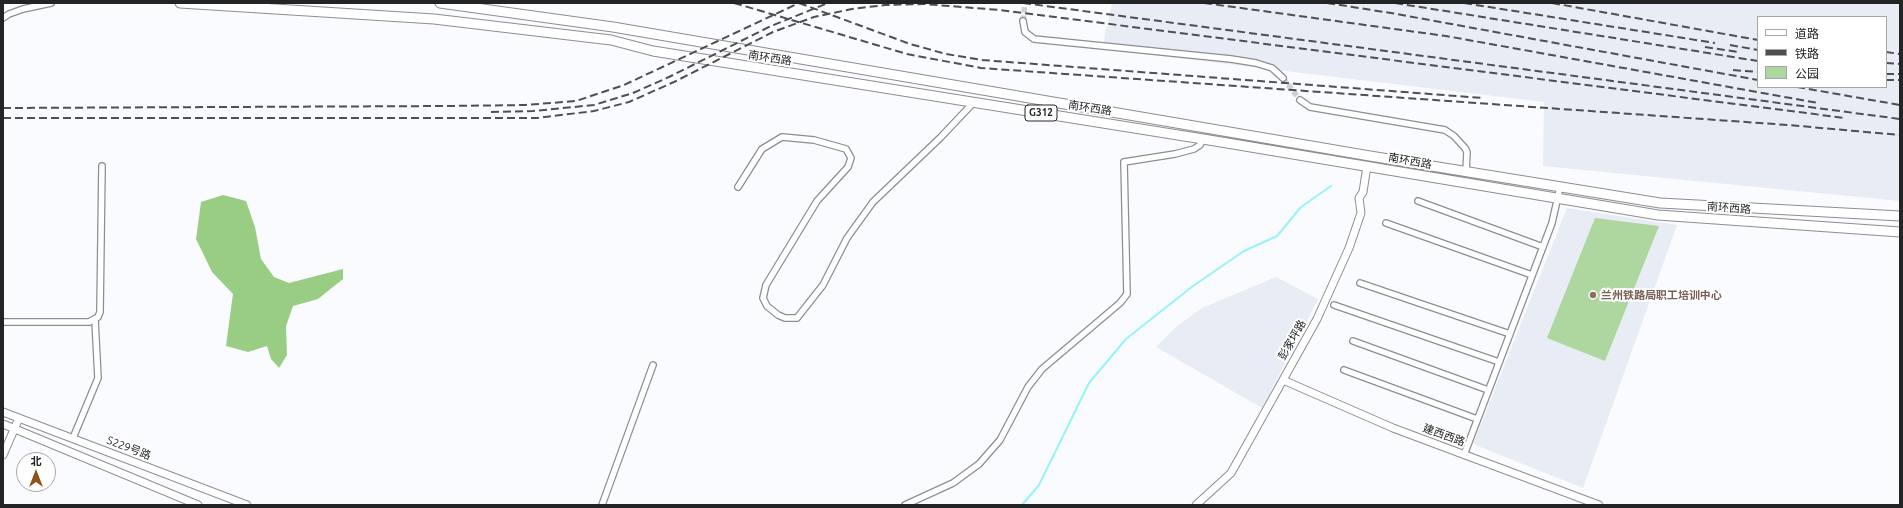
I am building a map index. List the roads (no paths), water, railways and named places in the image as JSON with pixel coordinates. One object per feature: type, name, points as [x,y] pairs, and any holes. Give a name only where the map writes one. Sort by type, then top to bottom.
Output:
[{"type":"highway","name":"南环西路","points":[[180,3],[434,19],[611,40],[653,52],[1203,139],[1658,215],[1900,232]]},
{"type":"highway","name":"南环西路","points":[[440,3],[613,27],[669,38],[1660,203],[1900,216]]},
{"type":"street","points":[[3,18],[23,9],[51,3]]},
{"type":"street","points":[[1023,21],[1025,32],[1034,40],[1244,61],[1272,68],[1283,78]]},
{"type":"street","points":[[1300,100],[1310,107],[1444,130],[1454,136],[1465,148],[1467,152],[1466,171]]},
{"type":"street","points":[[738,187],[762,149],[782,137],[814,140],[846,149],[851,158],[848,167],[817,201],[766,284],[763,298],[767,306],[778,315],[785,318],[797,318],[823,285],[847,238],[872,202],[941,137],[974,102]]},
{"type":"street","points":[[905,505],[953,483],[979,464],[1000,440],[1028,387],[1042,369],[1120,303],[1127,294],[1124,162],[1194,150],[1200,145],[1203,139]]},
{"type":"street","points":[[3,322],[89,322],[98,317],[100,312],[102,166]]},
{"type":"street","name":"彭家坪路","points":[[1196,505],[1231,474],[1317,319],[1349,248],[1361,213],[1359,198],[1363,192],[1366,166]]},
{"type":"street","points":[[1464,455],[1552,223],[1560,187]]},
{"type":"street","points":[[1418,201],[1543,247]]},
{"type":"street","points":[[1386,223],[1532,275]]},
{"type":"street","points":[[1360,283],[1510,334]]},
{"type":"street","points":[[1334,305],[1499,362]]},
{"type":"street","points":[[73,438],[98,378],[95,320]]},
{"type":"street","points":[[1353,341],[1488,390]]},
{"type":"street","points":[[602,505],[653,365]]},
{"type":"street","points":[[1344,370],[1478,419]]},
{"type":"street","name":"建西西路","points":[[1283,380],[1393,428],[1599,505]]},
{"type":"street","name":"S229号路","points":[[3,412],[247,505]]},
{"type":"street","points":[[3,455],[19,418]]},
{"type":"street","points":[[3,424],[198,505]]},
{"type":"waterway","points":[[1022,505],[1039,485],[1089,383],[1126,339],[1193,286],[1244,251],[1277,236],[1301,207],[1331,186]]},
{"type":"tunnel","points":[[1023,21],[1025,3]]},
{"type":"tunnel","points":[[1283,78],[1300,100]]},
{"type":"railway","points":[[734,3],[907,54],[981,68],[1788,125],[1900,135]]},
{"type":"railway","points":[[799,3],[910,44],[946,54],[982,60],[1483,98]]},
{"type":"railway","points":[[3,108],[449,106],[525,105],[576,101],[624,85],[799,3]]},
{"type":"railway","points":[[491,112],[533,111],[594,105],[633,93],[669,77],[771,26],[828,3]]},
{"type":"railway","points":[[1023,3],[1900,119]]},
{"type":"railway","points":[[1204,3],[1446,36],[1818,103]]},
{"type":"railway","points":[[1327,3],[1391,13],[1757,80]]},
{"type":"railway","points":[[1395,3],[1757,61]]},
{"type":"railway","points":[[1464,3],[1715,43]]},
{"type":"railway","points":[[1552,3],[1757,40]]},
{"type":"railway","points":[[3,118],[537,118],[594,111],[629,102],[674,82],[773,32],[814,17],[852,9],[885,5],[924,4],[1000,10],[1845,118]]},
{"type":"railway","points":[[1730,45],[1757,50]]},
{"type":"railway","points":[[1705,47],[1738,52]]},
{"type":"railway","points":[[1887,52],[1900,54]]},
{"type":"railway","points":[[1887,63],[1900,64]]},
{"type":"railway","points":[[1733,70],[1757,72]]},
{"type":"railway","points":[[1887,74],[1900,74]]},
{"type":"railway","points":[[1887,80],[1900,80]]},
{"type":"railway","points":[[1803,88],[1900,105]]},
{"type":"place","name":"兰州铁路局职工培训中心","points":[[1593,295]]}]
